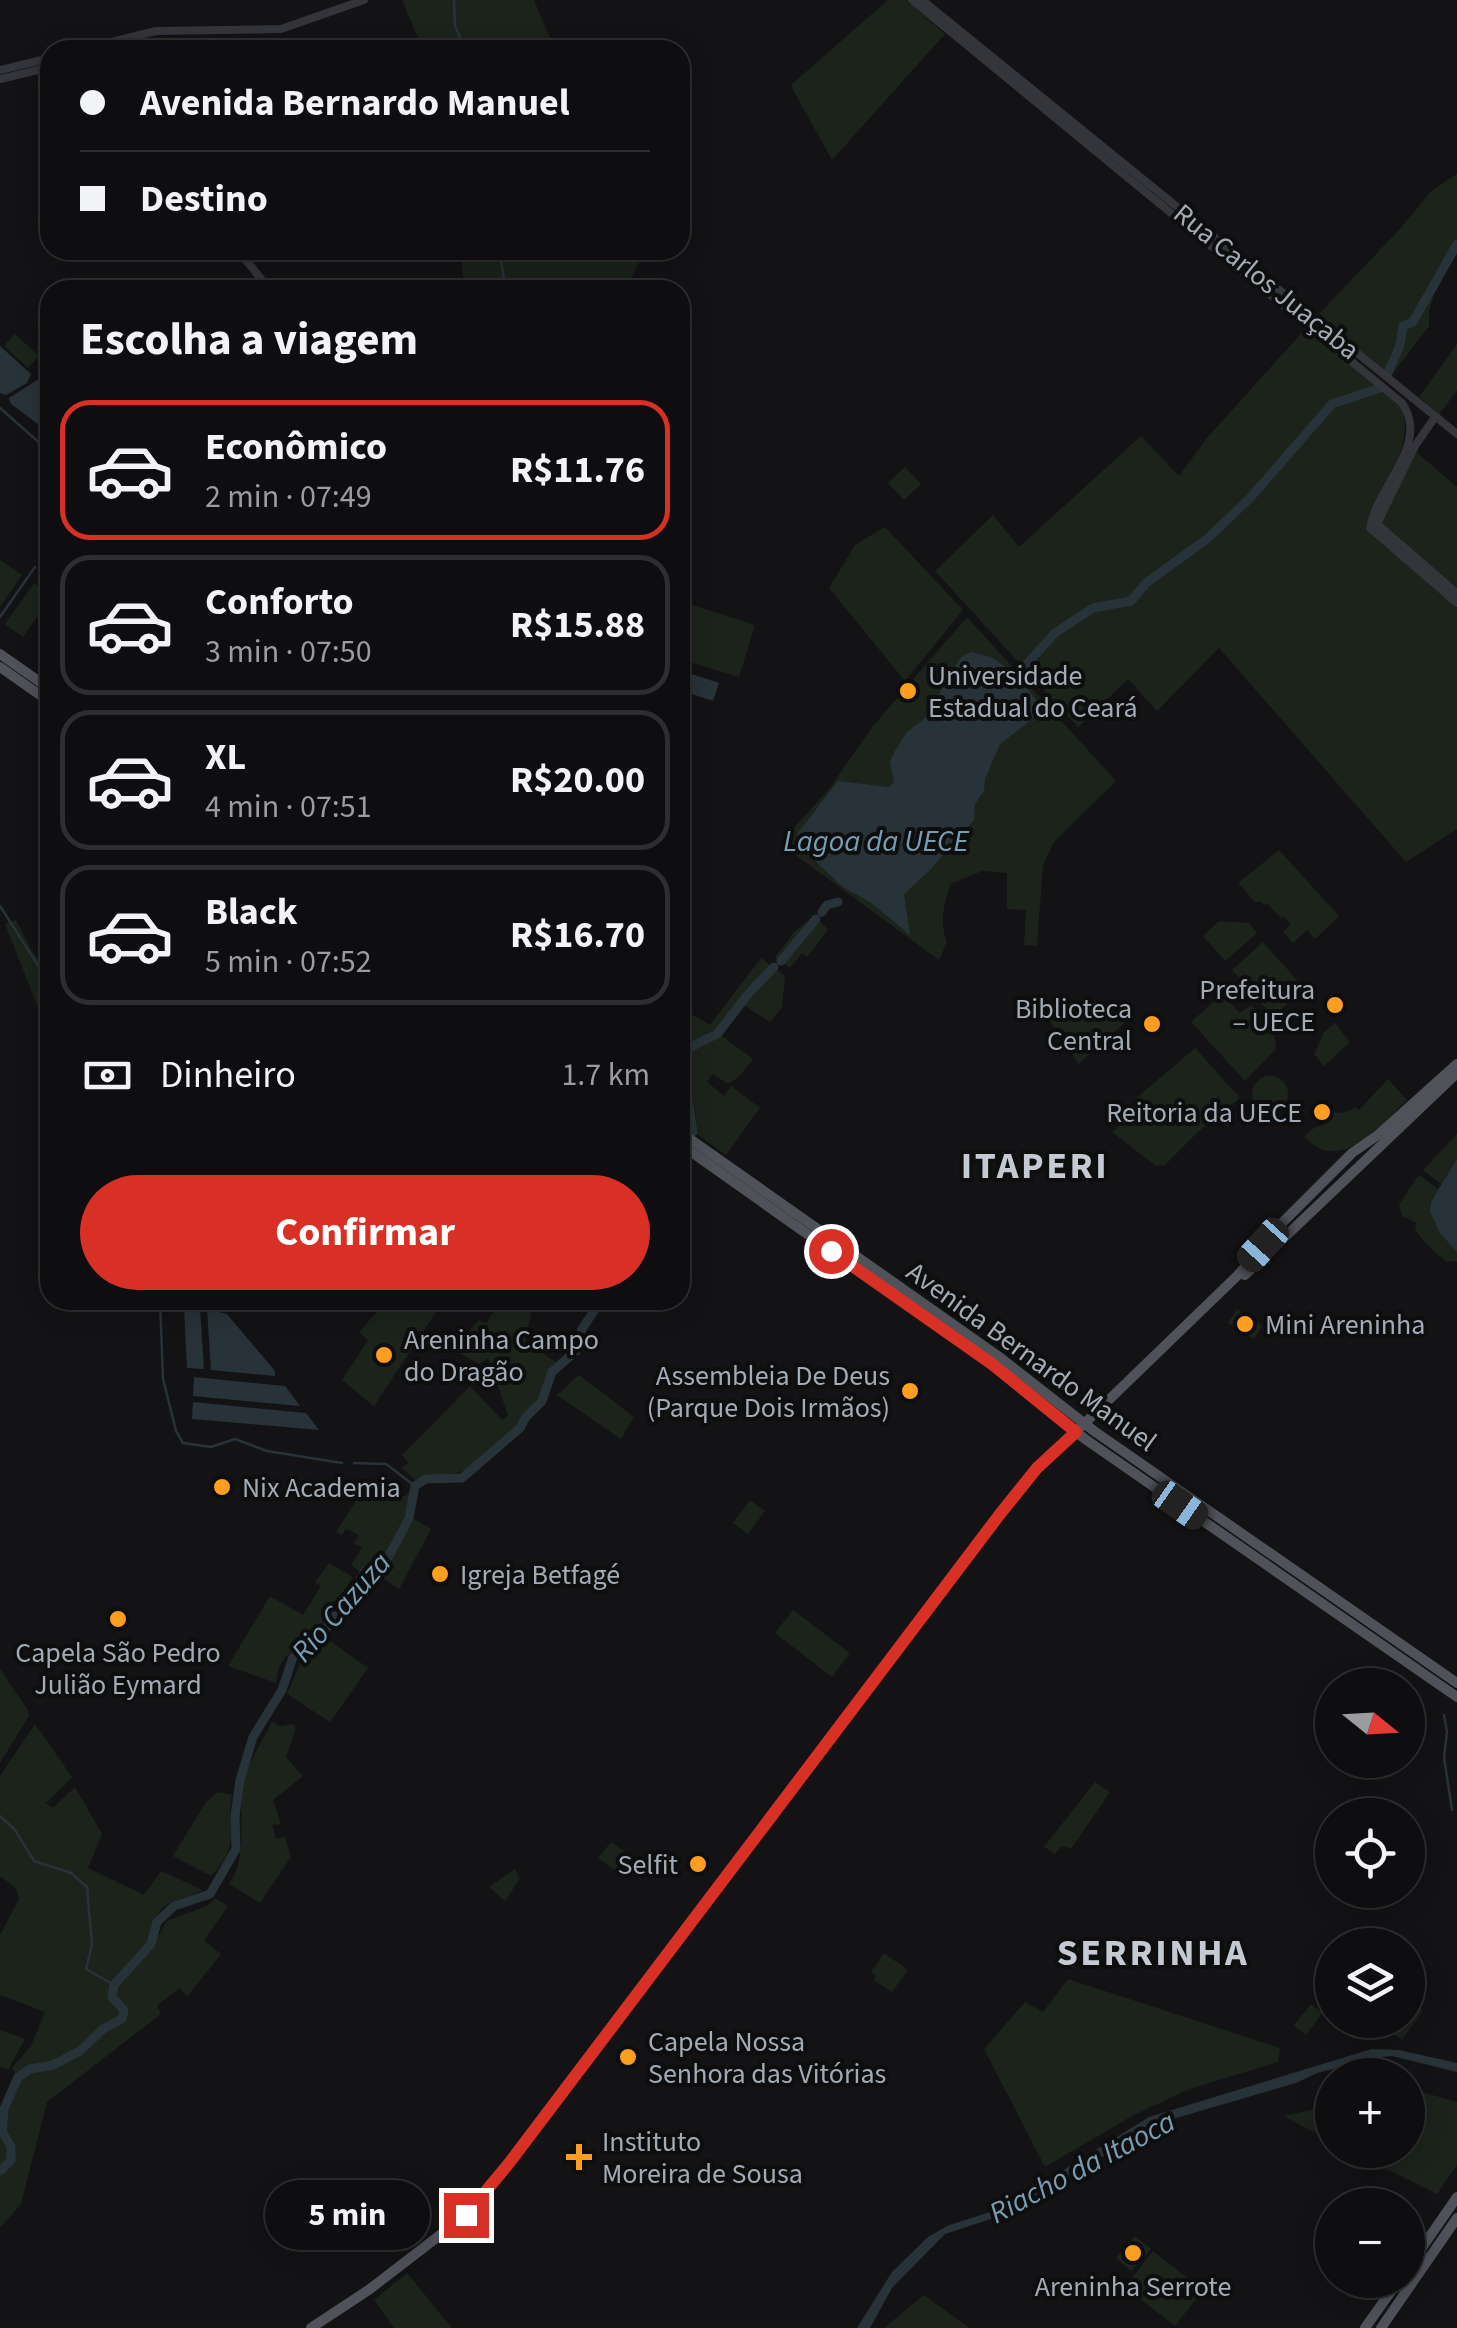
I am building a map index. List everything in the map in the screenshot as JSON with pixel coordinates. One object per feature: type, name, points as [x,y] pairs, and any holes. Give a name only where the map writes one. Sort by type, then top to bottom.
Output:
[{"type":"main road","points":[[0,654],[40,682]]},
{"type":"main road","points":[[0,666],[40,695]]},
{"type":"main road","points":[[324,2328],[481,2208],[1018,1500],[1288,1226],[1350,1155],[1457,1064]]},
{"type":"main road","points":[[1288,1226],[1337,1186],[1457,1073]]},
{"type":"main road","name":"Avenida Bernardo Manuel","points":[[690,1140],[754,1190]]},
{"type":"main road","name":"Avenida Bernardo Manuel","points":[[690,1150],[772,1202],[1457,1697]]},
{"type":"main road","points":[[1337,1186],[1340,1176],[1353,1163],[1350,1155]]},
{"type":"main road","points":[[312,2328],[368,2291],[481,2199],[1000,1514],[1037,1468],[1083,1430]]},
{"type":"main road","name":"Avenida Bernardo Manuel","points":[[1083,1430],[1457,1683]]},
{"type":"main road","points":[[1425,2243],[1457,2197]]},
{"type":"main road","points":[[1381,2328],[1457,2218]]},
{"type":"main road","points":[[1365,2328],[1386,2298]]},
{"type":"street","points":[[120,40],[156,31],[281,29],[364,0]]},
{"type":"street","name":"Rua Carlos Juaçaba","points":[[912,0],[1128,173]]},
{"type":"street","name":"Rua Carlos Juaçaba","points":[[922,0],[1406,408],[1411,428],[1409,442],[1370,527],[1457,593]]},
{"type":"street","points":[[0,70],[40,60]]},
{"type":"street","points":[[0,79],[40,69]]},
{"type":"street","name":"Rua Carlos Juaçaba","points":[[1191,225],[1435,418],[1415,446],[1377,522],[1378,528],[1457,603]]},
{"type":"street","points":[[246,260],[262,280]]},
{"type":"street","points":[[1435,418],[1457,434]]},
{"type":"shaded area","points":[[402,0],[534,0],[551,40],[419,40]]},
{"type":"shaded area","points":[[888,0],[906,0],[945,34],[832,160],[792,84]]},
{"type":"shaded area","points":[[1457,174],[1457,254],[1436,286],[1429,326],[1391,376],[1316,317],[1431,191]]},
{"type":"shaded area","points":[[461,260],[640,260],[630,280],[464,280]]},
{"type":"shaded area","points":[[1305,329],[1402,407],[1405,421],[1401,450],[1368,517],[1366,529],[1457,608],[1457,829],[1406,862],[1219,648],[1157,711],[1128,679],[1078,727],[935,571],[993,515],[1019,547],[1141,436],[1179,476],[1206,439]]},
{"type":"shaded area","points":[[15,334],[39,356],[28,368],[4,346]]},
{"type":"shaded area","points":[[1457,344],[1457,390],[1439,415],[1419,397]]},
{"type":"shaded area","points":[[1415,451],[1457,487],[1457,587],[1380,523]]},
{"type":"shaded area","points":[[905,467],[921,484],[904,500],[888,483]]},
{"type":"shaded area","points":[[885,527],[963,610],[905,681],[829,588],[855,545]]},
{"type":"shaded area","points":[[0,560],[22,575],[0,607]]},
{"type":"shaded area","points":[[34,583],[40,587],[40,612],[23,637],[5,624]]},
{"type":"shaded area","points":[[690,604],[755,625],[739,677],[690,662]]},
{"type":"shaded area","points":[[967,617],[1116,781],[1054,842],[1043,865],[1037,946],[1024,945],[1026,910],[1007,909],[1007,873],[982,871],[951,884],[943,913],[947,942],[939,960],[783,846],[783,840],[829,789],[873,726]]},
{"type":"shaded area","points":[[1279,850],[1339,916],[1315,939],[1307,930],[1293,943],[1283,932],[1291,924],[1284,916],[1281,918],[1267,903],[1256,903],[1238,883]]},
{"type":"shaded area","points":[[815,916],[828,930],[807,957],[802,953],[790,968],[775,957],[795,931]]},
{"type":"shaded area","points":[[16,920],[40,961],[37,1005],[5,924]]},
{"type":"shaded area","points":[[1219,921],[1249,923],[1257,933],[1225,961],[1203,936]]},
{"type":"shaded area","points":[[1263,942],[1304,988],[1273,1017],[1232,970]]},
{"type":"shaded area","points":[[761,958],[785,976],[782,1008],[770,1022],[745,1006],[722,1036],[753,1059],[728,1084],[713,1074],[707,1082],[724,1096],[731,1086],[760,1108],[726,1155],[690,1129],[690,1013],[710,1025]]},
{"type":"shaded area","points":[[1222,994],[1240,1013],[1251,1005],[1274,1036],[1276,1049],[1245,1081],[1191,1022]]},
{"type":"shaded area","points":[[1040,1007],[1133,1015],[1079,1064]]},
{"type":"shaded area","points":[[1335,1023],[1350,1042],[1324,1066],[1314,1054],[1324,1032]]},
{"type":"shaded area","points":[[1195,1048],[1240,1098],[1165,1165],[1156,1166],[1112,1132],[1140,1107],[1134,1100]]},
{"type":"shaded area","points":[[1270,1076],[1283,1081],[1288,1094],[1283,1107],[1270,1112],[1257,1107],[1252,1094],[1257,1081]]},
{"type":"shaded area","points":[[1388,1079],[1407,1100],[1359,1142],[1331,1151],[1317,1147],[1304,1136],[1323,1125],[1328,1112],[1344,1113],[1356,1107],[1359,1110]]},
{"type":"shaded area","points":[[1457,1134],[1457,1261],[1447,1262],[1418,1233],[1417,1223],[1402,1216],[1399,1204],[1419,1175],[1438,1189],[1441,1184],[1423,1170]]},
{"type":"shaded area","name":"Mini Areninha","points":[[1237,1309],[1262,1326],[1254,1339],[1228,1323]]},
{"type":"shaded area","points":[[378,1310],[437,1310],[374,1406],[342,1380],[368,1340],[359,1333]]},
{"type":"shaded area","points":[[495,1310],[533,1310],[525,1342],[556,1362],[528,1413],[492,1453],[465,1471],[416,1481],[402,1468],[408,1463],[402,1455],[470,1386],[502,1420],[508,1415],[488,1358],[479,1364],[452,1349],[479,1320],[486,1323]]},
{"type":"shaded area","points":[[579,1375],[634,1417],[621,1439],[557,1395]]},
{"type":"shaded area","points":[[380,1480],[398,1485],[398,1496],[406,1496],[411,1488],[396,1537],[383,1557],[362,1573],[351,1565],[362,1547],[354,1544],[359,1535],[346,1529],[342,1535],[336,1532],[367,1484],[376,1486]]},
{"type":"shaded area","points":[[750,1500],[765,1511],[748,1534],[733,1523]]},
{"type":"shaded area","points":[[411,1517],[431,1529],[399,1589],[372,1571],[390,1557]]},
{"type":"shaded area","points":[[329,1563],[353,1577],[324,1625],[283,1661],[276,1683],[228,1666],[270,1596],[303,1615],[321,1586],[315,1582]]},
{"type":"shaded area","points":[[793,1610],[850,1653],[832,1677],[775,1633]]},
{"type":"shaded area","points":[[326,1638],[368,1668],[330,1722],[287,1694],[303,1657]]},
{"type":"shaded area","points":[[0,1669],[29,1716],[0,1763]]},
{"type":"shaded area","points":[[272,1722],[280,1726],[293,1724],[296,1728],[286,1757],[303,1776],[273,1800],[281,1824],[272,1825],[276,1839],[285,1837],[291,1857],[260,1903],[229,1884],[241,1847],[244,1781]]},
{"type":"shaded area","points":[[35,1724],[72,1777],[46,1803],[53,1808],[75,1787],[102,1834],[88,1868],[144,1895],[161,1871],[203,1890],[163,1908],[149,1936],[154,1943],[167,1921],[207,1906],[215,1898],[228,1906],[204,1941],[221,1954],[187,1997],[180,1988],[157,2005],[161,2014],[47,2102],[21,2204],[0,2228],[0,2108],[16,2075],[12,2068],[31,2046],[45,2012],[0,1995],[0,1935],[19,1899],[16,1888],[0,1876],[0,1776]]},
{"type":"shaded area","points":[[1095,1782],[1110,1792],[1071,1849],[1062,1846],[1055,1854],[1044,1847]]},
{"type":"shaded area","points":[[218,1792],[232,1795],[231,1837],[227,1855],[211,1876],[173,1856],[206,1802]]},
{"type":"shaded area","points":[[611,1842],[630,1855],[617,1872],[598,1858]]},
{"type":"shaded area","points":[[515,1869],[520,1879],[505,1901],[489,1887]]},
{"type":"shaded area","points":[[1071,1944],[1113,1950],[1101,1967],[1063,1947]]},
{"type":"shaded area","points":[[884,1953],[908,1970],[892,1992],[874,1980],[876,1976],[871,1972]]},
{"type":"shaded area","points":[[1068,1979],[1280,2048],[1278,2062],[1190,2089],[1134,2115],[1045,2167],[984,2049],[1025,2002],[1043,2012]]},
{"type":"shaded area","points":[[1311,2004],[1315,2007],[1315,2023],[1306,2035],[1294,2025]]},
{"type":"shaded area","points":[[0,2030],[25,2039],[8,2070],[0,2067]]},
{"type":"shaded area","points":[[1425,2093],[1457,2102],[1457,2165],[1437,2194],[1384,2168],[1425,2168]]},
{"type":"shaded area","points":[[1315,2109],[1315,2133],[1284,2116]]},
{"type":"shaded area","name":"Areninha Serrote","points":[[1135,2236],[1151,2249],[1131,2271],[1116,2258]]},
{"type":"shaded area","points":[[1153,2251],[1203,2290],[1175,2326],[1125,2287]]},
{"type":"shaded area","points":[[407,2273],[452,2328],[394,2328],[374,2300]]},
{"type":"shaded area","points":[[924,2295],[969,2328],[884,2328]]},
{"type":"water","points":[[0,346],[31,374],[27,383],[6,395],[0,393]]},
{"type":"water","points":[[40,380],[40,426],[11,404],[9,398]]},
{"type":"water","name":"Lagoa da UECE","points":[[971,652],[991,657],[1019,676],[1040,706],[1030,721],[1000,744],[984,791],[975,804],[974,820],[904,894],[910,935],[870,902],[843,887],[797,844],[797,834],[838,781],[888,787],[894,783],[890,761],[896,749],[907,732],[925,718],[961,657]]},
{"type":"water","points":[[690,674],[719,683],[713,701],[690,693]]},
{"type":"water","points":[[1457,1159],[1457,1252],[1440,1233],[1430,1212],[1431,1202]]},
{"type":"water","points":[[184,1310],[200,1310],[204,1369],[187,1368]]},
{"type":"water","points":[[207,1310],[227,1314],[275,1371],[275,1376],[211,1370]]},
{"type":"water","points":[[194,1377],[285,1386],[300,1406],[193,1396]]},
{"type":"water","points":[[193,1402],[306,1413],[319,1430],[192,1419]]},
{"type":"water","points":[[1372,2049],[1399,2050],[1457,2063],[1457,2072],[1425,2064],[1425,2058],[1342,2058]]},
{"type":"water","name":"Riacho da Itaoca","points":[[1315,2066],[1315,2074],[1296,2083],[1159,2123],[1006,2214],[945,2234],[892,2288],[870,2328],[857,2328],[892,2272],[928,2237],[947,2226],[1002,2208],[1149,2117]]},
{"type":"waterway","points":[[454,0],[455,25],[461,40]]},
{"type":"waterway","points":[[1388,373],[1403,326],[1413,322],[1457,244]]},
{"type":"waterway","points":[[501,260],[504,280]]},
{"type":"waterway","points":[[1011,681],[1055,633],[1093,608],[1131,601],[1146,583],[1207,539],[1250,498],[1332,404],[1380,388]]},
{"type":"waterway","points":[[0,408],[40,443]]},
{"type":"waterway","points":[[0,617],[35,567]]},
{"type":"waterway","points":[[822,912],[827,905],[838,902]]},
{"type":"waterway","points":[[0,906],[40,968]]},
{"type":"waterway","points":[[781,961],[816,919]]},
{"type":"waterway","points":[[690,1048],[717,1034],[774,967]]},
{"type":"waterway","points":[[690,1114],[693,1132]]},
{"type":"waterway","points":[[160,1310],[163,1379],[176,1431],[183,1443],[211,1447],[235,1439],[267,1451],[342,1463]]},
{"type":"waterway","name":"Rio Cazuza","points":[[0,2171],[11,2160],[11,2147],[2,2131],[4,2109],[18,2077],[80,2051],[103,2029],[122,2019],[124,2010],[112,1997],[114,1985],[151,1944],[157,1922],[174,1906],[210,1894],[236,1849],[240,1780],[253,1737],[282,1690],[293,1657],[324,1632],[366,1570],[389,1556],[409,1518],[415,1486],[426,1479],[462,1478],[520,1428],[542,1401],[552,1372],[577,1350],[582,1329],[594,1310]]},
{"type":"waterway","points":[[354,1463],[386,1464],[415,1486]]},
{"type":"waterway","points":[[1444,1715],[1444,1757],[1452,1810]]},
{"type":"waterway","points":[[0,1816],[15,1830],[34,1861],[71,1873],[87,1887],[92,1945],[86,1969],[114,1985]]},
{"type":"place","name":"Universidade Estadual do Ceará","points":[[908,691]]},
{"type":"place","name":"Prefeitura – UECE","points":[[1335,1005]]},
{"type":"place","name":"Biblioteca Central","points":[[1152,1024]]},
{"type":"place","name":"Reitoria da UECE","points":[[1322,1112]]},
{"type":"place","name":"Mini Areninha","points":[[1245,1324]]},
{"type":"place","name":"Areninha Campo do Dragão","points":[[384,1355]]},
{"type":"place","name":"Assembleia De Deus (Parque Dois Irmãos)","points":[[910,1391]]},
{"type":"place","name":"Nix Academia","points":[[222,1487]]},
{"type":"place","name":"Igreja Betfagé","points":[[440,1574]]},
{"type":"place","name":"Capela São Pedro Julião Eymard","points":[[118,1619]]},
{"type":"place","name":"Selfit","points":[[698,1864]]},
{"type":"place","name":"Capela Nossa Senhora das Vitórias","points":[[628,2057]]},
{"type":"place","name":"Instituto Moreira de Sousa","points":[[579,2157]]},
{"type":"place","name":"Areninha Serrote","points":[[1133,2253]]},
{"type":"district","name":"ITAPERI","points":[[1035,1165]]},
{"type":"district","name":"SERRINHA","points":[[1153,1952]]},
{"type":"route","points":[[466,2215],[1000,1514],[1037,1468],[1076,1432],[992,1364],[831,1251]]}]
